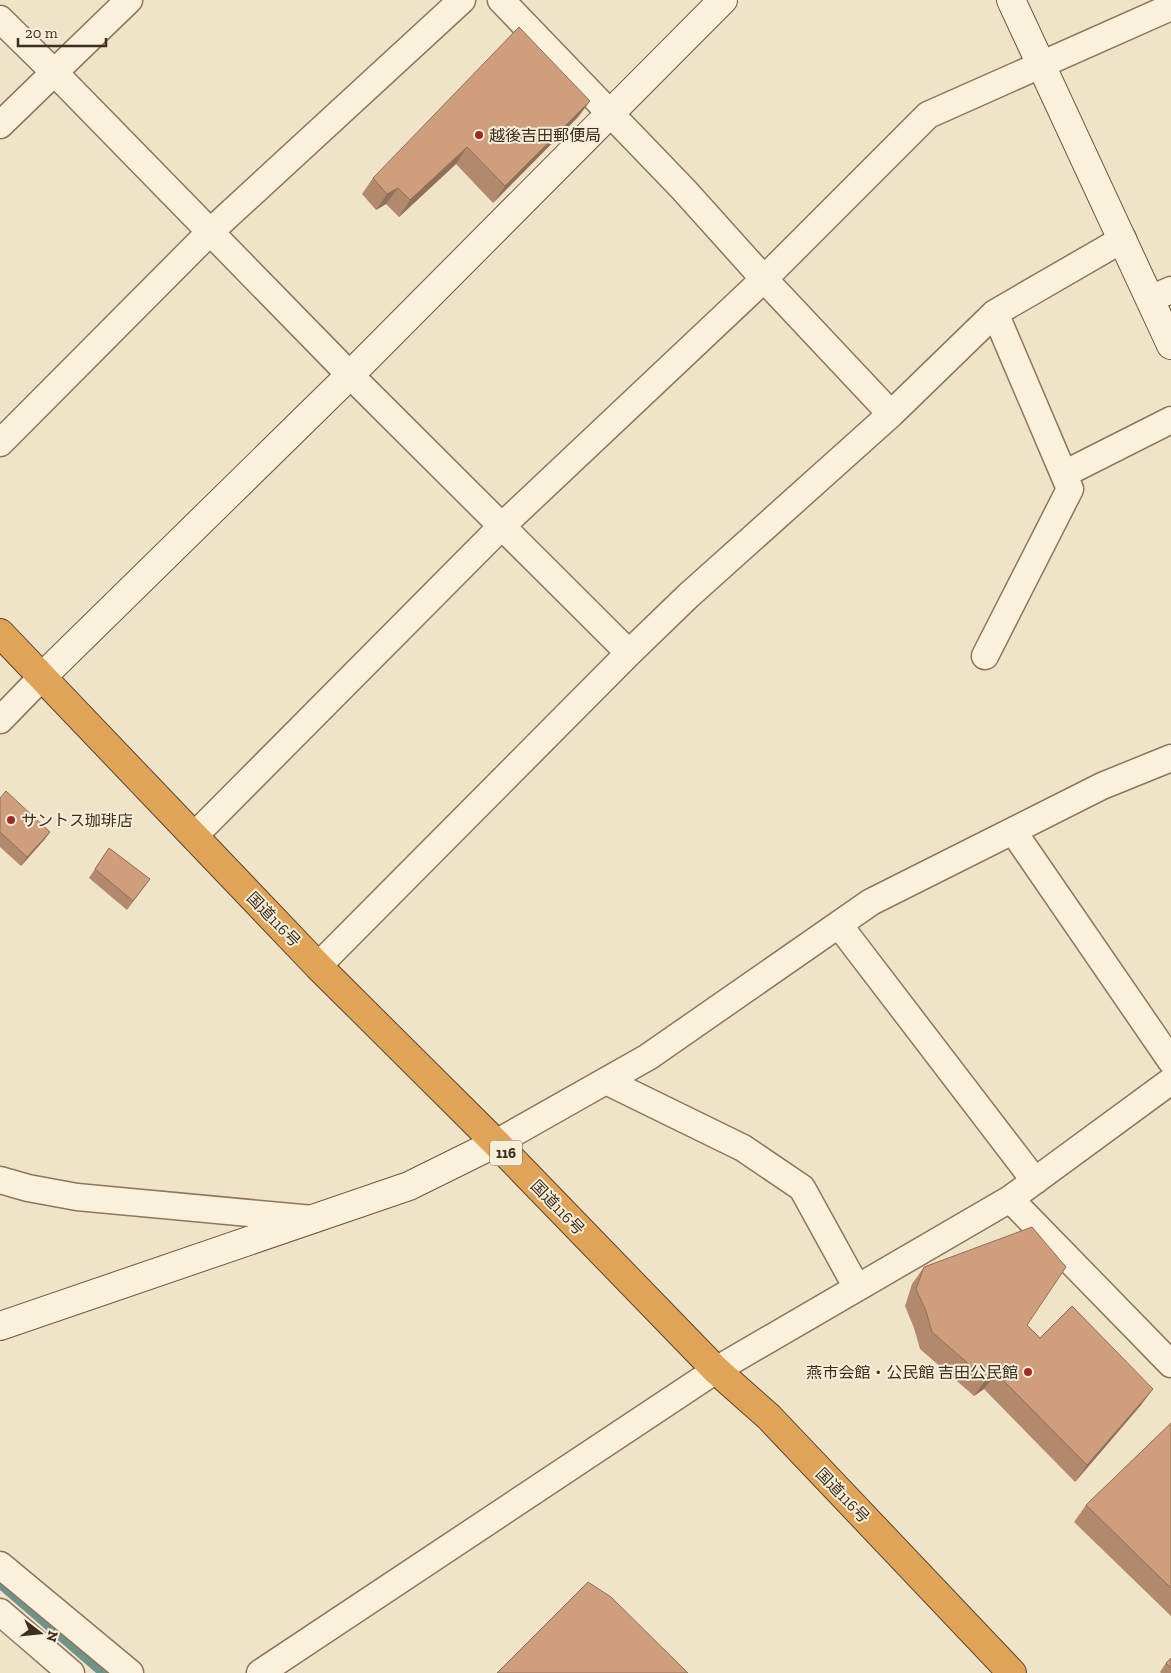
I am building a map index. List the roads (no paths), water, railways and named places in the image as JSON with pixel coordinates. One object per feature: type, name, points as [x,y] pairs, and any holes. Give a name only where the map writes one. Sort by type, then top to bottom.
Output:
[{"type":"highway","name":"国道116号","points":[[0,633],[318,966],[496,1143],[716,1370],[769,1417],[1012,1673]]},
{"type":"street","points":[[0,125],[129,0]]},
{"type":"street","points":[[0,443],[210,232],[462,0]]},
{"type":"street","points":[[501,0],[684,190],[764,279],[891,414]]},
{"type":"street","points":[[0,720],[350,375],[723,0]]},
{"type":"street","points":[[1011,0],[1123,239],[1160,294],[1171,345]]},
{"type":"street","points":[[194,836],[502,526],[764,279],[928,115],[1171,7]]},
{"type":"street","points":[[0,19],[350,375],[629,653]]},
{"type":"street","points":[[318,966],[688,596],[891,414],[995,313],[1123,239]]},
{"type":"street","points":[[985,656],[1070,489],[995,313]]},
{"type":"street","points":[[1064,474],[1171,420]]},
{"type":"street","points":[[0,1326],[409,1186],[496,1143],[648,1057],[871,902],[1102,786],[1171,758]]},
{"type":"street","points":[[1012,831],[1171,1061]]},
{"type":"street","points":[[838,925],[1035,1181]]},
{"type":"street","points":[[606,1081],[743,1148],[802,1188],[857,1288]]},
{"type":"street","points":[[260,1673],[716,1370],[1010,1200],[1171,1081]]},
{"type":"street","points":[[0,1180],[28,1188],[77,1197],[314,1220]]},
{"type":"street","points":[[1010,1200],[1171,1364]]},
{"type":"street","points":[[0,1565],[130,1673]]},
{"type":"street","points":[[0,1612],[71,1673]]},
{"type":"waterway","points":[[0,1584],[103,1673]]},
{"type":"place","name":"越後吉田郵便局","points":[[479,135]]},
{"type":"place","name":"サントス珈琲店","points":[[11,820]]},
{"type":"place","name":"燕市会館・公民館 吉田公民館","points":[[1028,1372]]}]
